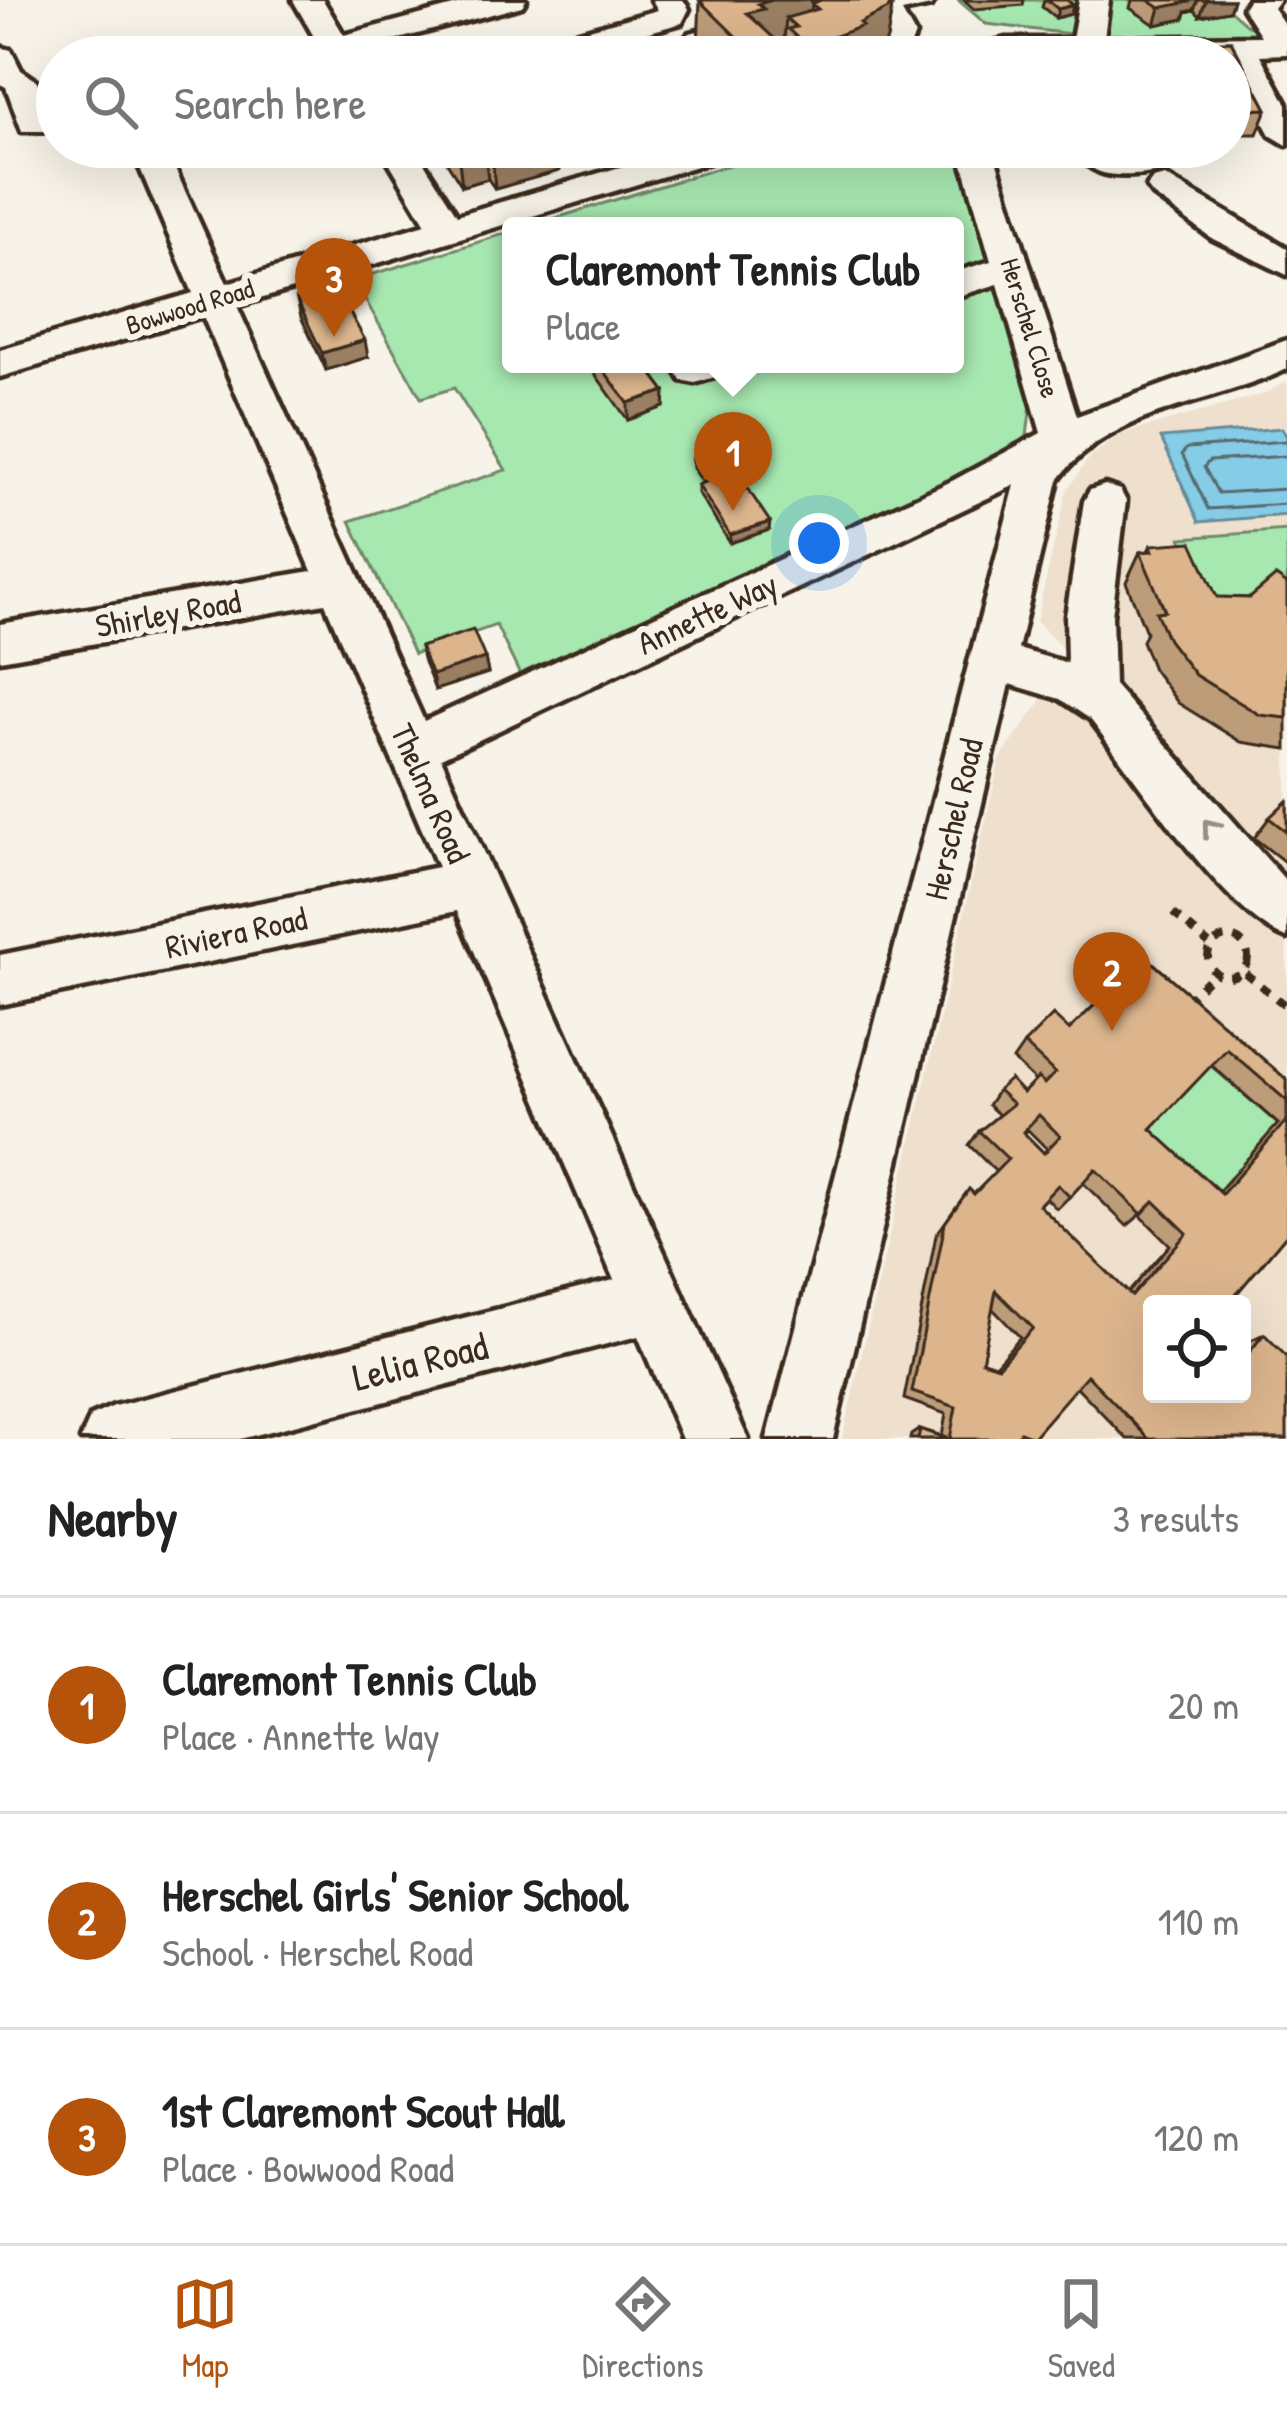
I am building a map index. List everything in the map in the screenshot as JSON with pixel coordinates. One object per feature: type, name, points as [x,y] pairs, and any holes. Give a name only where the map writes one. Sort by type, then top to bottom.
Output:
[{"type":"street","points":[[308,0],[329,36]]},
{"type":"street","points":[[392,36],[511,0]]},
{"type":"street","points":[[600,36],[671,16],[674,10],[667,0]]},
{"type":"street","points":[[1088,36],[1094,0]]},
{"type":"street","points":[[1264,0],[1258,8],[1285,45]]},
{"type":"street","points":[[716,36],[843,2],[884,8],[982,36]]},
{"type":"street","points":[[884,8],[899,36]]},
{"type":"street","points":[[1251,46],[1285,45]]},
{"type":"street","points":[[0,57],[7,76],[21,81],[30,125]]},
{"type":"street","points":[[1251,68],[1287,135]]},
{"type":"street","name":"Thelma Road","points":[[157,168],[715,1439]]},
{"type":"street","points":[[410,168],[448,230]]},
{"type":"street","name":"Bowwood Road","points":[[0,364],[654,168]]},
{"type":"street","name":"Herschel Close","points":[[981,168],[1064,440]]},
{"type":"street","points":[[1131,168],[1165,174],[1226,231],[1287,263]]},
{"type":"street","points":[[964,282],[1011,267]]},
{"type":"street","points":[[1064,440],[1092,420],[1221,384],[1287,353]]},
{"type":"street","name":"Herschel Road","points":[[800,1439],[1038,476],[1064,440]]},
{"type":"street","name":"Annette Way","points":[[412,749],[967,492],[1064,440]]},
{"type":"street","points":[[1091,693],[1089,616],[1105,501]]},
{"type":"street","name":"Shirley Road","points":[[0,642],[336,584]]},
{"type":"street","points":[[991,660],[1058,677],[1091,693],[1148,750],[1256,888],[1287,914]]},
{"type":"street","name":"Riviera Road","points":[[0,980],[472,884]]},
{"type":"street","name":"Lelia Road","points":[[114,1439],[657,1300]]},
{"type":"path","points":[[1173,913],[1209,944]]},
{"type":"path","points":[[1209,944],[1228,938],[1241,945],[1249,956],[1245,973]]},
{"type":"path","points":[[1209,944],[1208,960],[1216,971],[1235,977],[1245,973]]},
{"type":"path","points":[[1175,1012],[1216,971]]},
{"type":"path","points":[[1245,973],[1287,1007]]},
{"type":"shaded area","points":[[1287,381],[1287,1439],[842,1439],[1000,759],[1071,658],[1036,621],[1067,490],[1089,458],[1121,434],[1264,394]]},
{"type":"green space","points":[[958,0],[1083,0],[1080,35],[986,24]]},
{"type":"green space","points":[[1103,0],[1232,0],[1222,3],[1249,27],[1262,25],[1267,36],[1096,36]]},
{"type":"green space","points":[[719,168],[964,168],[1031,403],[1026,445],[521,677],[496,625],[414,654],[350,521],[506,470],[454,388],[421,398],[354,280],[502,235],[502,373],[964,373],[964,217],[559,217]]},
{"type":"green space","points":[[1287,530],[1287,597],[1210,603],[1181,538]]},
{"type":"green space","points":[[1210,1065],[1278,1124],[1205,1207],[1136,1143]]},
{"type":"water","points":[[1282,428],[1287,437],[1287,515],[1199,522],[1161,438]]},
{"type":"building","points":[[772,0],[758,4],[764,9],[747,13],[772,36],[736,36],[700,1]]},
{"type":"building","points":[[892,0],[888,9],[860,23],[863,26],[836,36],[796,36],[788,29],[796,27],[786,18],[818,9],[812,4]]},
{"type":"building","points":[[1047,0],[1067,0],[1073,5],[1058,9]]},
{"type":"building","points":[[1148,0],[1187,0],[1189,2],[1160,8]]},
{"type":"building","points":[[1251,79],[1267,109],[1251,110]]},
{"type":"building","points":[[336,288],[365,340],[322,353],[297,300]]},
{"type":"building","points":[[606,373],[652,373],[665,391],[628,403]]},
{"type":"building","points":[[722,450],[770,522],[730,535],[698,485],[708,481],[693,459]]},
{"type":"building","points":[[1192,542],[1217,597],[1250,598],[1276,576],[1287,584],[1287,718],[1260,715],[1195,675],[1168,640],[1156,612],[1165,611],[1140,552],[1153,551],[1151,545]]},
{"type":"building","points":[[473,630],[485,658],[432,675],[420,647]]},
{"type":"building","points":[[1287,801],[1287,832],[1269,818]]},
{"type":"building","points":[[1145,956],[1287,1080],[1287,1101],[1227,1049],[1151,1129],[1222,1194],[1287,1120],[1287,1234],[1236,1295],[1143,1295],[1143,1403],[1251,1403],[1251,1350],[1264,1334],[1287,1357],[1287,1439],[1149,1439],[1087,1375],[1033,1437],[1020,1432],[1018,1439],[950,1439],[956,1407],[912,1392],[945,1223],[969,1189],[974,1194],[1008,1159],[979,1131],[1013,1104],[998,1090],[1010,1079],[1023,1093],[1038,1078],[1044,1084],[1055,1073],[1024,1044],[1053,1015],[1069,1030]],"holes":[[[1039,1115],[1060,1136],[1044,1153],[1023,1132]],[[1095,1169],[1142,1214],[1154,1201],[1187,1233],[1132,1296],[1039,1205],[1058,1185],[1070,1197]],[[996,1291],[1033,1328],[998,1366],[982,1361]]]},
{"type":"building","points":[[920,1429],[949,1439],[918,1439]]},
{"type":"place","name":"1st Claremont Scout Hall","points":[[334,337]]},
{"type":"place","name":"Claremont Tennis Club","points":[[733,511]]},
{"type":"place","name":"Herschel Girls' Senior School","points":[[1112,1031]]}]
